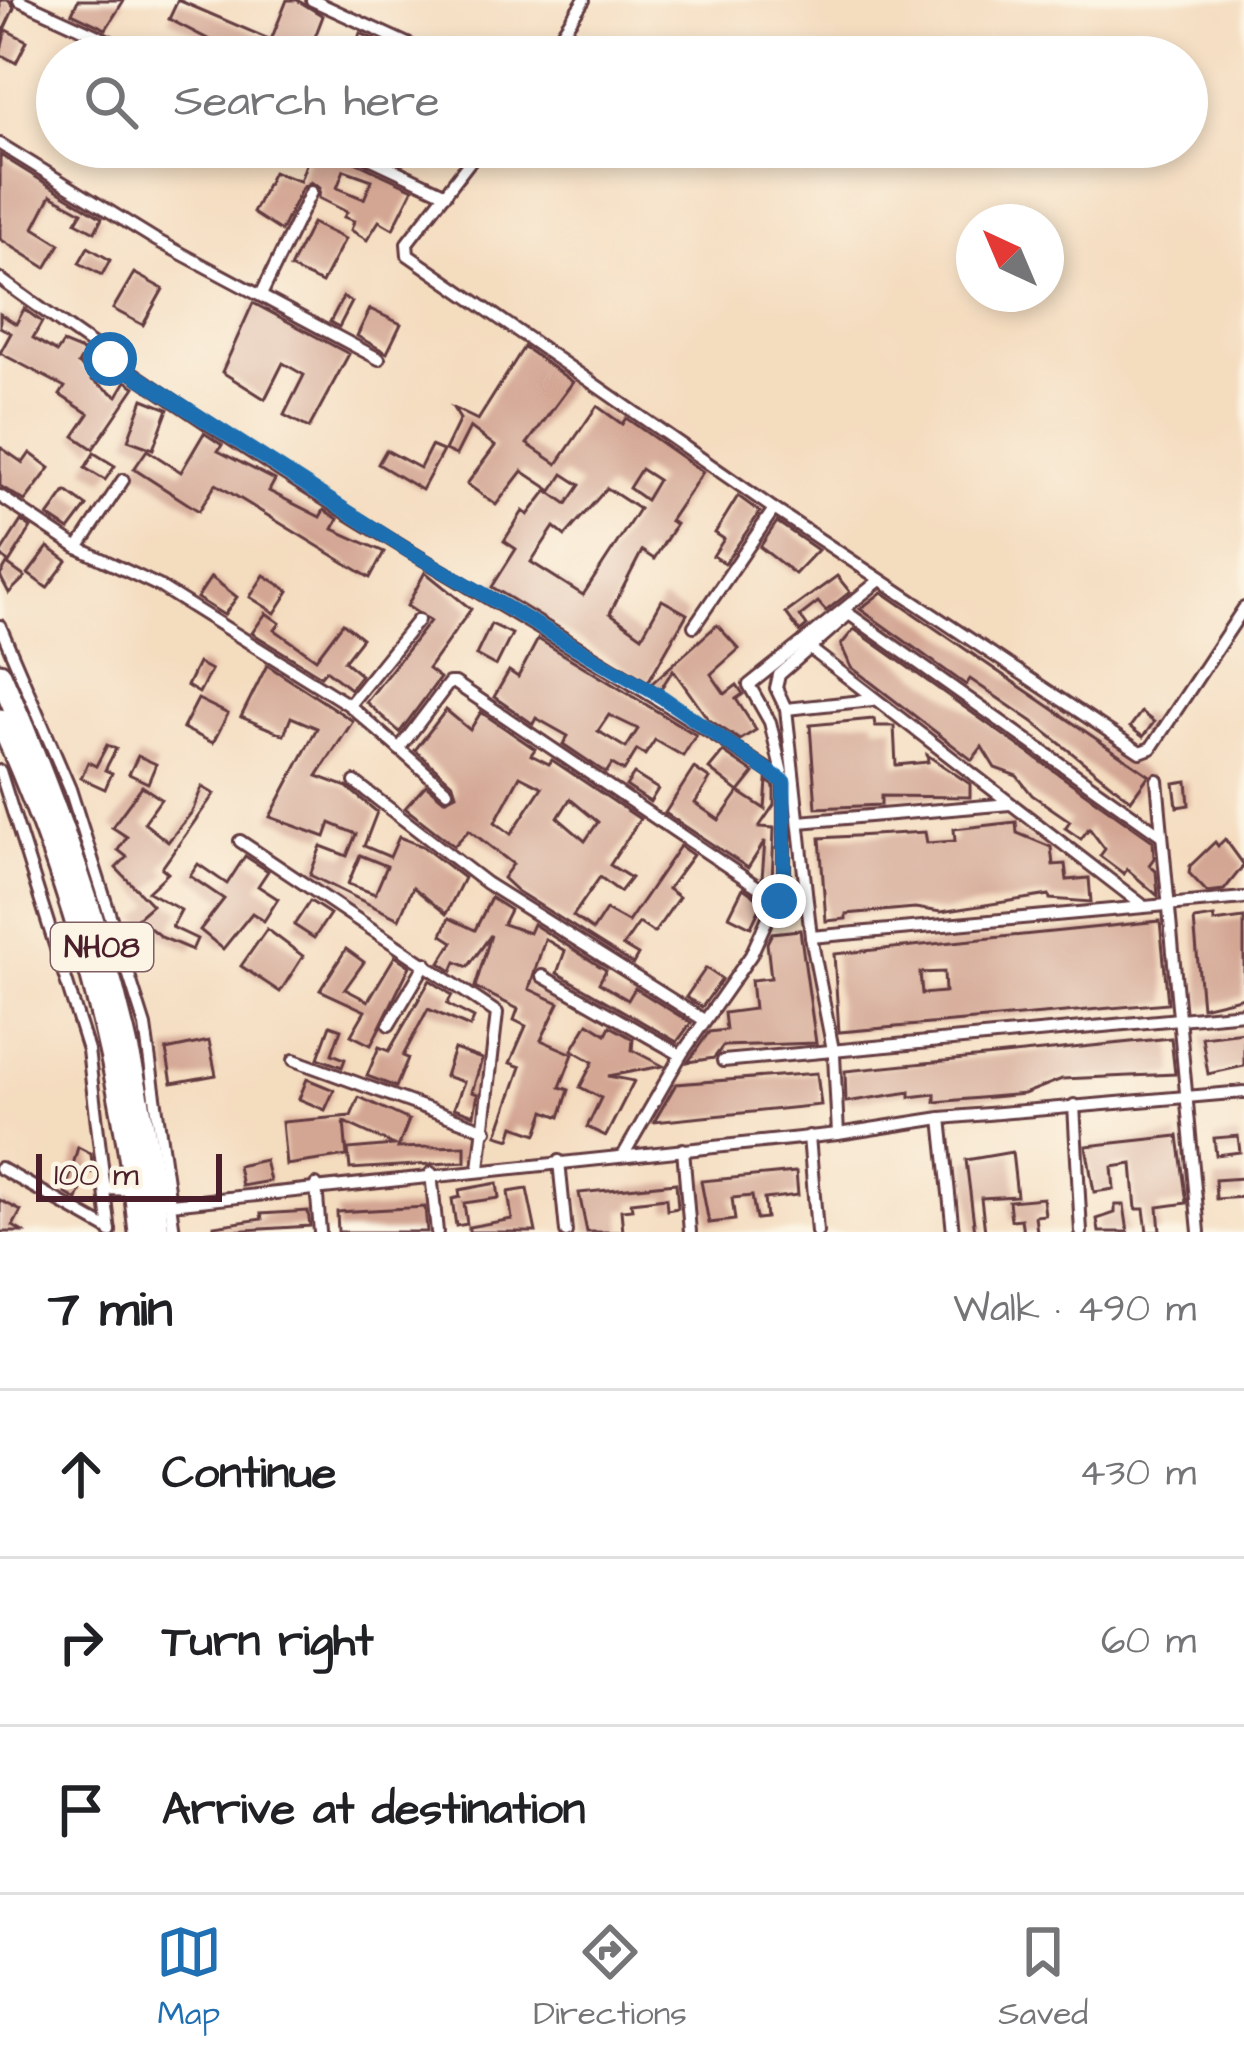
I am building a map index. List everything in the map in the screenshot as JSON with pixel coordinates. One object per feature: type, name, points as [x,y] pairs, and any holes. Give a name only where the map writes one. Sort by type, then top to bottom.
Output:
[{"type":"highway","name":"NH08","points":[[0,674],[45,778],[119,1006],[158,1232]]},
{"type":"highway","name":"NH08","points":[[0,720],[53,850],[153,1197],[140,1232]]},
{"type":"street","points":[[20,0],[98,36]]},
{"type":"street","points":[[312,0],[390,36]]},
{"type":"street","points":[[560,36],[584,0]]},
{"type":"street","points":[[0,145],[36,167]]},
{"type":"street","points":[[38,168],[156,240],[379,359]]},
{"type":"street","points":[[391,168],[446,194]]},
{"type":"street","points":[[465,168],[407,243],[408,255],[880,580],[1146,753],[1244,608]]},
{"type":"street","points":[[262,293],[311,192]]},
{"type":"street","points":[[0,279],[110,359],[409,551],[662,697],[784,782]]},
{"type":"street","points":[[78,548],[123,481]]},
{"type":"street","points":[[0,496],[78,548],[159,586],[349,705],[447,791]]},
{"type":"street","points":[[694,626],[774,508]]},
{"type":"street","points":[[624,1154],[681,1055],[751,956],[779,901],[784,882],[784,782],[770,722],[749,686],[880,580]]},
{"type":"street","points":[[838,1134],[834,1055],[811,938],[786,710],[776,681],[849,614],[1161,835]]},
{"type":"street","points":[[349,705],[418,620]]},
{"type":"street","points":[[0,626],[70,789],[145,1026],[153,1197],[174,1232]]},
{"type":"street","points":[[812,650],[1141,904]]},
{"type":"street","points":[[399,748],[449,683],[455,682],[779,901]]},
{"type":"street","points":[[786,710],[873,699]]},
{"type":"street","points":[[0,771],[5,799],[88,1050],[110,1231]]},
{"type":"street","points":[[1157,780],[1199,1232]]},
{"type":"street","points":[[355,782],[486,883],[704,1020]]},
{"type":"street","points":[[799,822],[1010,803]]},
{"type":"street","points":[[240,842],[497,1013],[479,1168]]},
{"type":"street","points":[[811,938],[1244,898]]},
{"type":"street","points":[[388,1024],[426,963]]},
{"type":"street","points":[[542,976],[681,1055]]},
{"type":"street","points":[[723,1061],[834,1055],[1244,1013]]},
{"type":"street","points":[[294,1060],[486,1130]]},
{"type":"street","points":[[106,1189],[153,1197],[316,1185],[838,1134],[941,1118],[1244,1092]]},
{"type":"street","points":[[1074,1105],[1081,1232]]},
{"type":"street","points":[[941,1118],[952,1232]]},
{"type":"street","points":[[809,1136],[817,1232]]},
{"type":"street","points":[[682,1148],[690,1232]]},
{"type":"street","points":[[559,1161],[566,1232]]},
{"type":"street","points":[[0,1168],[110,1231]]},
{"type":"street","points":[[431,1173],[437,1232]]},
{"type":"street","points":[[316,1185],[320,1232]]},
{"type":"building","points":[[0,0],[9,0],[14,8],[0,38]]},
{"type":"building","points":[[78,0],[124,0],[106,29],[72,13]]},
{"type":"building","points":[[178,0],[262,36],[202,36],[169,19]]},
{"type":"building","points":[[287,0],[297,0],[323,16],[315,36],[273,36]]},
{"type":"building","points":[[6,30],[27,41],[16,63],[0,54]]},
{"type":"building","points":[[0,155],[102,218],[95,232],[76,222],[82,212],[51,195],[34,228],[60,244],[46,268],[0,239]]},
{"type":"building","points":[[305,168],[368,168],[413,189],[393,229],[379,221],[367,240],[351,230],[354,221],[344,217],[347,212],[319,198],[320,188],[311,182],[302,188],[281,231],[253,213],[273,172],[300,181]],"holes":[[[344,170],[372,180],[364,199],[337,188]]]},
{"type":"building","points":[[312,223],[345,239],[322,283],[290,268]]},
{"type":"building","points":[[88,247],[110,260],[102,275],[79,263]]},
{"type":"building","points":[[134,273],[163,289],[143,325],[113,309]]},
{"type":"building","points":[[343,297],[352,302],[339,327],[330,322]]},
{"type":"building","points":[[253,303],[349,354],[309,428],[284,415],[304,375],[283,363],[265,399],[222,372]]},
{"type":"building","points":[[24,309],[42,322],[33,338],[57,352],[63,343],[85,352],[78,364],[95,375],[92,380],[117,396],[126,381],[135,387],[93,449],[74,436],[89,414],[60,395],[65,387],[0,353],[11,333],[0,327],[0,314],[16,324]]},
{"type":"building","points":[[370,309],[401,324],[387,353],[357,336]]},
{"type":"building","points":[[524,347],[573,382],[527,444],[557,464],[597,406],[622,424],[626,418],[703,472],[670,521],[676,524],[654,559],[642,551],[610,613],[642,636],[662,600],[687,614],[648,682],[492,587],[516,549],[504,541],[523,511],[528,515],[547,490],[567,504],[580,485],[563,474],[552,491],[522,471],[496,505],[467,484],[495,446],[470,427],[456,455],[445,450],[460,419],[453,408],[478,420]],"holes":[[[641,469],[658,480],[646,500],[629,488]],[[607,488],[639,509],[583,595],[531,562],[554,527],[565,536]]]},
{"type":"building","points":[[143,399],[168,409],[153,449],[128,440]]},
{"type":"building","points":[[204,433],[222,445],[218,451],[275,480],[269,491],[320,517],[324,510],[338,519],[333,529],[384,552],[370,578],[216,484],[199,511],[134,469],[147,450],[181,472]]},
{"type":"building","points":[[431,446],[443,451],[422,490],[378,464],[386,450],[420,468]]},
{"type":"building","points":[[0,447],[23,463],[30,453],[50,468],[25,501],[0,486]]},
{"type":"building","points":[[94,453],[115,466],[105,480],[85,468]]},
{"type":"building","points":[[66,491],[87,506],[69,530],[48,516]]},
{"type":"building","points":[[738,496],[760,512],[725,563],[713,556],[724,539],[715,533]]},
{"type":"building","points":[[21,521],[31,528],[9,563],[0,554]]},
{"type":"building","points":[[777,522],[818,550],[795,574],[760,547]]},
{"type":"building","points":[[48,547],[67,561],[47,588],[28,574]]},
{"type":"building","points":[[7,564],[25,577],[9,593],[0,576]]},
{"type":"building","points":[[425,572],[471,609],[428,669],[440,678],[400,732],[366,702],[430,621],[407,606]]},
{"type":"building","points":[[264,575],[289,591],[275,613],[250,597]]},
{"type":"building","points":[[837,576],[850,592],[826,611],[818,602],[800,616],[807,626],[800,632],[786,613]]},
{"type":"building","points":[[211,577],[237,597],[224,615],[197,598]]},
{"type":"building","points":[[882,592],[1149,775],[1131,800],[1033,722],[970,679],[966,685],[860,609]]},
{"type":"building","points":[[266,613],[280,623],[275,630],[316,659],[343,623],[362,638],[344,661],[361,675],[350,689],[326,670],[321,676],[252,633]]},
{"type":"building","points":[[491,624],[512,634],[496,666],[476,655]]},
{"type":"building","points":[[717,625],[739,649],[711,674],[725,694],[737,685],[743,694],[736,699],[756,730],[740,740],[708,719],[673,670],[660,690],[651,684]]},
{"type":"building","points":[[854,629],[1153,841],[1154,858],[1149,865],[1156,871],[1158,896],[1127,869],[1124,874],[1100,856],[1105,849],[1089,828],[1081,839],[1065,828],[1070,821],[1032,795],[1017,776],[995,768],[982,747],[972,760],[851,667],[841,645]]},
{"type":"building","points":[[538,639],[696,735],[683,756],[655,740],[645,755],[637,750],[624,771],[612,764],[606,773],[563,744],[568,736],[536,718],[533,724],[494,697],[509,671],[518,677]],"holes":[[[609,715],[638,729],[626,748],[598,731]]]},
{"type":"building","points":[[198,663],[211,670],[199,693],[187,686]]},
{"type":"building","points":[[267,665],[353,721],[317,776],[347,787],[377,812],[364,846],[390,857],[399,837],[422,846],[464,878],[446,914],[413,887],[399,919],[310,875],[321,846],[347,856],[356,834],[330,823],[325,837],[270,817],[317,728],[291,717],[284,735],[241,717]],"holes":[[[360,855],[387,866],[375,894],[348,884]]]},
{"type":"building","points":[[198,699],[228,714],[213,743],[183,728]]},
{"type":"building","points":[[446,710],[470,730],[481,712],[535,749],[531,755],[549,764],[552,760],[640,819],[610,865],[631,878],[620,892],[600,877],[573,916],[593,930],[606,910],[628,922],[680,846],[693,855],[668,889],[679,897],[654,933],[639,923],[623,946],[638,955],[633,964],[517,891],[503,878],[513,864],[469,830],[454,846],[405,808],[426,785],[444,800],[456,794],[453,784],[415,750]],"holes":[[[520,776],[542,787],[511,834],[495,822]],[[570,799],[598,822],[585,841],[558,818]]]},
{"type":"building","points":[[1141,712],[1154,722],[1143,737],[1130,727]]},
{"type":"building","points":[[874,719],[875,726],[894,726],[896,765],[928,762],[927,755],[970,784],[970,797],[881,796],[881,805],[816,808],[810,725]]},
{"type":"building","points":[[107,745],[116,749],[105,770],[112,773],[105,789],[81,778],[88,762],[96,766]]},
{"type":"building","points":[[723,752],[754,773],[739,792],[709,769]]},
{"type":"building","points":[[138,756],[156,764],[148,783],[129,774]]},
{"type":"building","points":[[694,768],[710,779],[695,803],[719,820],[739,792],[765,809],[767,781],[774,786],[774,805],[759,827],[774,828],[772,884],[762,878],[765,841],[748,868],[665,813]]},
{"type":"building","points":[[634,774],[658,789],[650,802],[626,786]]},
{"type":"building","points":[[1187,781],[1189,805],[1177,807],[1174,783]]},
{"type":"building","points":[[142,786],[161,799],[144,823],[168,842],[192,812],[202,787],[214,794],[162,868],[168,873],[148,892],[181,910],[172,927],[197,939],[192,950],[161,937],[137,918],[152,905],[116,868],[127,857],[118,850],[127,837],[112,827]]},
{"type":"building","points":[[1016,822],[1017,833],[1051,847],[1053,865],[1065,864],[1067,880],[1089,878],[1091,902],[1050,899],[1049,895],[941,912],[915,908],[846,914],[846,919],[826,921],[820,838],[925,832],[927,843],[955,841],[954,829]]},
{"type":"building","points":[[1225,839],[1244,865],[1224,890],[1207,892],[1189,873],[1190,866],[1215,842],[1218,846]]},
{"type":"building","points":[[245,856],[268,871],[258,886],[278,899],[264,921],[252,913],[223,949],[200,930],[224,899],[190,876],[198,864],[227,884]]},
{"type":"building","points":[[743,888],[763,902],[751,927],[729,916]]},
{"type":"building","points":[[491,898],[510,910],[503,924],[529,933],[533,924],[606,970],[599,983],[628,1000],[635,988],[691,1023],[677,1042],[557,973],[565,951],[545,939],[529,989],[559,1003],[541,1040],[573,1054],[560,1087],[569,1090],[560,1117],[545,1111],[537,1134],[514,1126],[510,1139],[497,1135],[521,1067],[510,1063],[526,1026],[514,1020],[518,1009],[475,987],[491,935],[468,967],[456,962],[452,971],[440,963],[453,942],[442,935],[449,918],[475,930]]},
{"type":"building","points":[[310,901],[330,914],[314,938],[294,925]]},
{"type":"building","points":[[1214,917],[1214,922],[1244,918],[1244,997],[1202,1007],[1194,920]]},
{"type":"building","points":[[1160,921],[1168,1003],[839,1032],[834,954]],"holes":[[[944,972],[945,992],[922,994],[920,973]]]},
{"type":"building","points":[[267,929],[303,956],[280,992],[241,966]]},
{"type":"building","points":[[800,930],[816,1043],[723,1046],[714,1058],[688,1062],[709,1032],[726,1030],[724,1013],[754,1009],[751,980],[771,978],[767,943],[772,933]]},
{"type":"building","points":[[346,949],[364,962],[345,989],[368,1001],[395,956],[410,966],[371,1045],[351,1035],[365,1011],[320,990]]},
{"type":"building","points":[[706,968],[722,979],[702,1007],[686,997]]},
{"type":"building","points":[[430,980],[452,995],[447,1004],[474,1018],[470,1027],[428,1009],[403,1056],[408,1058],[396,1087],[367,1076],[379,1047],[389,1051]]},
{"type":"building","points":[[588,1023],[606,1034],[610,1026],[633,1039],[632,1050],[663,1066],[608,1076],[634,1081],[606,1136],[587,1127],[601,1098],[580,1087],[593,1062],[572,1050]]},
{"type":"building","points":[[330,1025],[341,1029],[332,1054],[345,1059],[342,1067],[318,1058]]},
{"type":"building","points":[[1244,1032],[1244,1066],[1208,1074],[1202,1037]]},
{"type":"building","points":[[1171,1038],[1175,1074],[1062,1079],[1024,1094],[935,1102],[935,1094],[910,1097],[910,1092],[846,1102],[845,1071]]},
{"type":"building","points":[[209,1041],[216,1075],[172,1083],[166,1050]]},
{"type":"building","points":[[454,1049],[482,1059],[472,1092],[478,1094],[474,1115],[454,1108],[464,1082],[445,1076]]},
{"type":"building","points":[[817,1073],[821,1105],[654,1122],[676,1084]]},
{"type":"building","points":[[307,1079],[334,1090],[325,1110],[299,1099]]},
{"type":"building","points":[[359,1097],[409,1120],[398,1148],[465,1146],[465,1162],[350,1169],[348,1149],[394,1145],[344,1122],[347,1156],[286,1165],[282,1122],[351,1116]]},
{"type":"building","points":[[1178,1136],[1187,1203],[1158,1207],[1160,1232],[1147,1232],[1144,1209],[1136,1209],[1132,1164],[1112,1167],[1114,1189],[1094,1192],[1086,1146]]},
{"type":"building","points":[[1238,1136],[1240,1152],[1216,1155],[1214,1138]]},
{"type":"building","points":[[78,1147],[91,1154],[93,1172],[87,1173],[77,1200],[65,1193]]},
{"type":"building","points":[[1012,1152],[1017,1196],[981,1198],[985,1232],[975,1232],[966,1160]]},
{"type":"building","points":[[265,1160],[270,1181],[242,1186],[238,1166]]},
{"type":"building","points":[[796,1172],[798,1195],[764,1199],[766,1218],[756,1219],[752,1196],[732,1198],[735,1220],[709,1223],[701,1181]]},
{"type":"building","points":[[1243,1178],[1244,1197],[1216,1199],[1215,1180]]},
{"type":"building","points":[[497,1183],[499,1198],[464,1203],[467,1224],[456,1226],[452,1199],[460,1197],[459,1190]]},
{"type":"building","points":[[676,1183],[678,1208],[667,1210],[666,1198],[631,1202],[632,1209],[621,1210],[623,1232],[587,1232],[579,1193]]},
{"type":"building","points":[[527,1189],[536,1232],[469,1232],[469,1227],[512,1219],[508,1192]]},
{"type":"building","points":[[1043,1198],[1045,1215],[1035,1216],[1037,1232],[1023,1232],[1021,1219],[1011,1220],[1009,1201]]},
{"type":"building","points":[[0,1200],[21,1211],[13,1226],[23,1232],[0,1232]]},
{"type":"building","points":[[1115,1205],[1124,1205],[1128,1232],[1099,1232],[1097,1219],[1115,1213]]},
{"type":"building","points":[[425,1207],[427,1232],[338,1232],[337,1212]]},
{"type":"building","points":[[308,1211],[310,1226],[214,1232],[214,1226],[262,1219],[261,1214]]},
{"type":"route","points":[[110,359],[409,551],[662,697],[784,782],[784,882],[779,901]]}]
